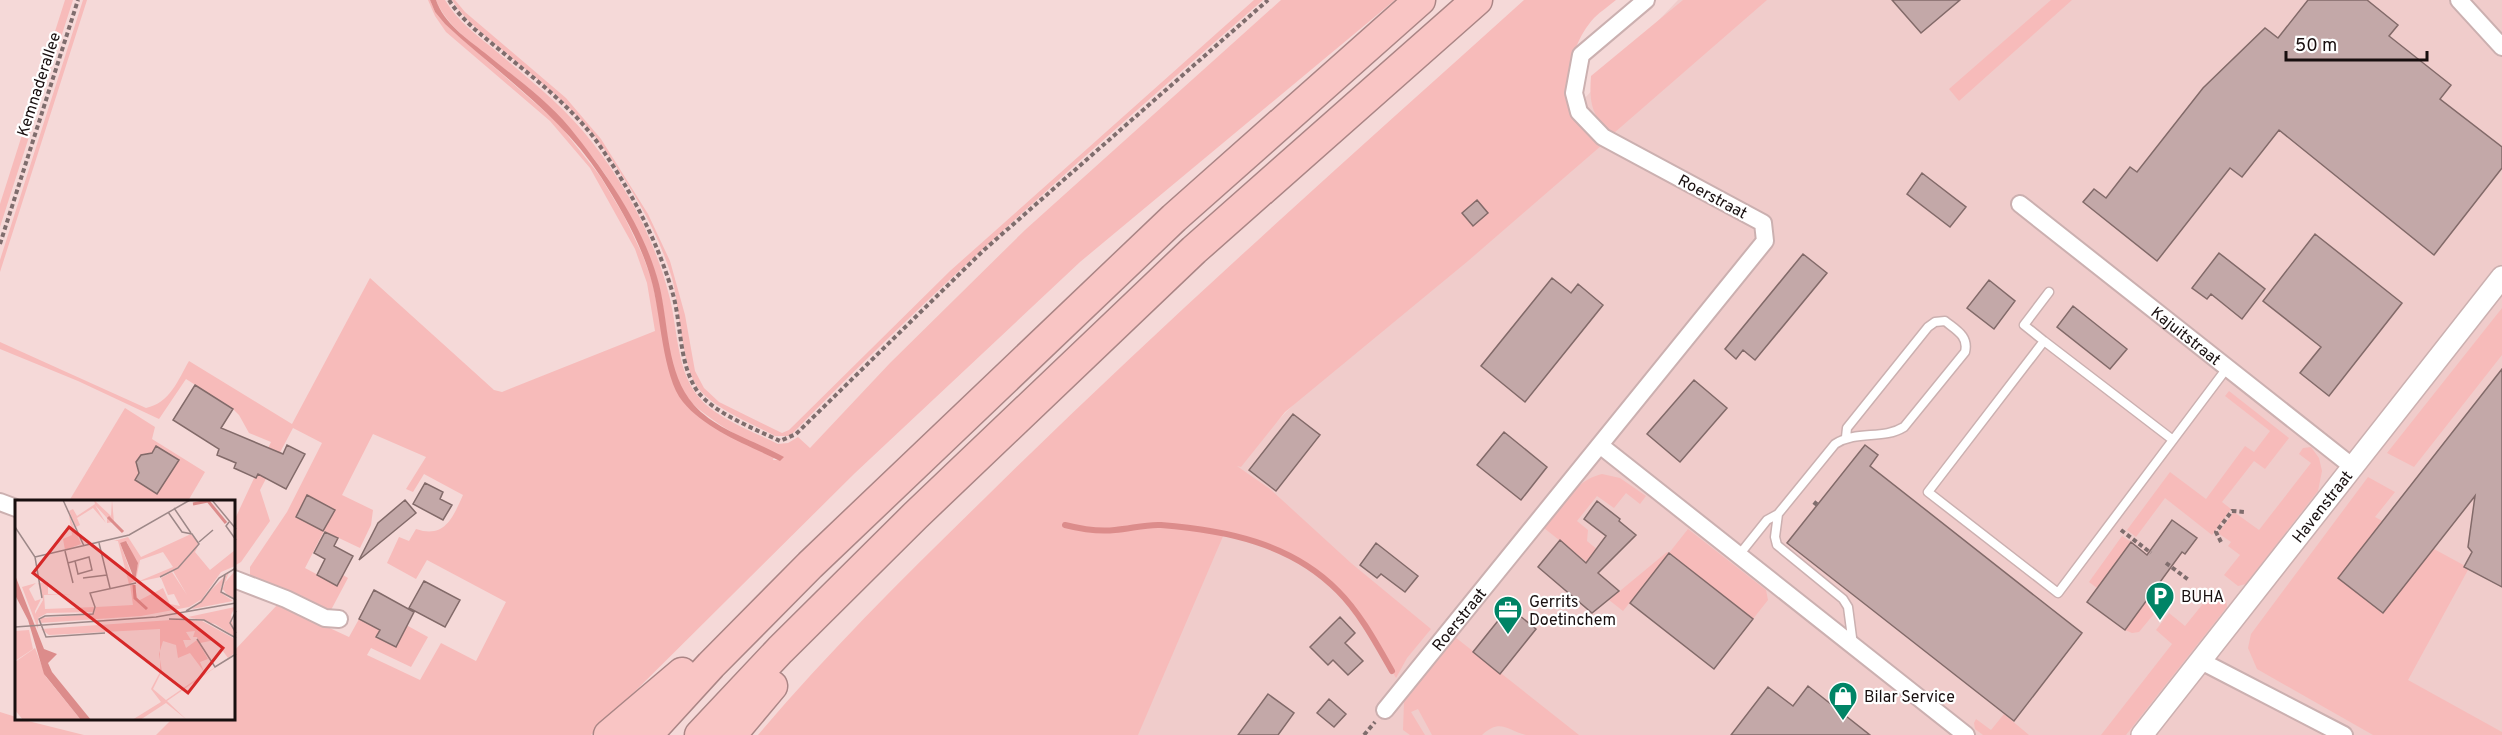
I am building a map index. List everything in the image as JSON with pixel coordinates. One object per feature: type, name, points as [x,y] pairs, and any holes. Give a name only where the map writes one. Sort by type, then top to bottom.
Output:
[{"type":"highway","points":[[647,735],[711,665],[810,565],[1174,218],[1420,0]]},
{"type":"highway","points":[[700,735],[780,650],[915,516],[1194,250],[1477,0]]},
{"type":"highway","points":[[731,735],[915,516]]},
{"type":"highway","points":[[609,735],[810,565]]},
{"type":"street","name":"Roerstraat","points":[[1385,710],[1766,241],[1763,223],[1603,137],[1579,112],[1574,93],[1581,55],[1646,0]]},
{"type":"street","points":[[2459,0],[2502,47]]},
{"type":"street","name":"Kajuitstraat","points":[[2019,204],[2353,467]]},
{"type":"street","name":"Havenstraat","points":[[2142,735],[2502,277]]},
{"type":"street","points":[[1601,446],[1966,735]]},
{"type":"street","points":[[0,502],[15,508]]},
{"type":"street","points":[[236,580],[286,599],[325,618],[339,619]]},
{"type":"street","points":[[2201,661],[2344,735]]},
{"type":"lane","points":[[2049,292],[2024,325],[2173,440]]},
{"type":"lane","points":[[1739,555],[1767,520],[1778,514],[1826,453],[1846,437],[1896,432],[1904,427],[1965,352],[1967,344],[1964,336],[1945,321],[1935,322],[1928,327],[1847,428],[1846,437]]},
{"type":"lane","points":[[2044,341],[1928,492],[2058,593],[2227,368]]},
{"type":"lane","points":[[1778,514],[1774,537],[1777,545],[1843,599],[1848,607],[1853,645]]},
{"type":"path","name":"Kemnaderallee","points":[[0,244],[78,0]]},
{"type":"path","points":[[449,0],[468,23],[571,113],[600,146],[611,163],[660,251],[673,294],[686,366],[699,393],[713,407],[780,441],[796,434],[984,250],[1268,0]]},
{"type":"path","points":[[1814,505],[1818,500]]},
{"type":"path","points":[[2221,542],[2216,532],[2232,511],[2244,512]]},
{"type":"path","points":[[2111,523],[2151,553]]},
{"type":"path","points":[[2166,563],[2190,581]]},
{"type":"shaded area","points":[[65,0],[73,0],[0,227],[0,204]]},
{"type":"shaded area","points":[[83,0],[87,0],[0,272],[0,260]]},
{"type":"shaded area","points":[[428,0],[445,24],[558,123],[600,176],[624,216],[652,281],[673,382],[707,423],[774,457],[773,460],[780,460],[714,421],[691,402],[684,393],[674,369],[662,299],[654,271],[640,235],[610,182],[584,147],[538,96],[453,26],[436,0],[445,0],[468,28],[559,105],[582,129],[617,177],[648,234],[656,254],[669,295],[681,360],[697,395],[723,417],[746,429],[778,444],[788,443],[798,437],[810,448],[890,363],[1025,230],[1281,0],[1395,0],[1080,262],[855,473],[591,735],[156,735],[171,720],[236,720],[236,649],[278,604],[349,637],[359,619],[388,615],[428,637],[411,667],[371,648],[367,655],[420,680],[441,643],[476,661],[506,602],[427,560],[416,579],[387,563],[399,537],[409,541],[416,529],[434,531],[441,528],[447,524],[456,511],[463,495],[424,474],[413,492],[406,489],[426,457],[373,434],[342,495],[373,510],[371,525],[360,548],[324,531],[305,568],[337,585],[343,575],[348,578],[331,610],[321,611],[250,579],[250,567],[287,512],[322,443],[293,428],[260,490],[270,521],[241,562],[236,565],[236,517],[271,442],[249,433],[233,409],[186,379],[159,419],[78,381],[0,349],[0,342],[146,408],[167,396],[189,361],[292,424],[370,278],[494,390],[502,392],[655,331],[647,283],[635,249],[590,168],[550,121],[446,32]]},
{"type":"shaded area","points":[[430,0],[436,0],[444,16],[463,36],[529,88],[561,117],[623,202],[652,263],[659,284],[673,363],[685,392],[694,405],[703,414],[725,428],[784,457],[780,461],[715,429],[692,412],[683,402],[676,391],[666,361],[651,279],[642,252],[630,226],[601,177],[585,155],[548,115],[445,24],[435,12]]},
{"type":"shaded area","points":[[452,0],[455,0],[465,12],[566,98],[601,139],[648,214],[670,261],[685,315],[695,371],[704,388],[719,402],[782,433],[789,430],[950,271],[1254,0],[1263,0],[1083,158],[965,266],[849,376],[793,433],[788,436],[775,436],[714,403],[698,388],[692,378],[684,351],[675,290],[666,261],[652,227],[634,195],[594,135],[559,98],[470,22]]},
{"type":"shaded area","points":[[1524,0],[1616,0],[1594,18],[1583,32],[1571,66],[1572,102],[1578,119],[1588,133],[1602,145],[1468,261],[1285,412],[1241,467],[1237,466],[1270,489],[1351,563],[1431,629],[1407,658],[1396,678],[1363,624],[1328,583],[1308,567],[1284,554],[1257,543],[1224,534],[1138,735],[758,735],[870,613],[1052,432],[1252,245]]},
{"type":"shaded area","points":[[1678,0],[2502,0],[2502,735],[1104,735],[1209,493]]},
{"type":"shaded area","points":[[1683,0],[1767,0],[1614,133],[1600,122],[1593,109],[1591,76]]},
{"type":"shaded area","points":[[2051,0],[2072,0],[1959,101],[1949,89]]},
{"type":"shaded area","points":[[2502,308],[2502,355],[2414,467],[2387,453]]},
{"type":"shaded area","points":[[2229,391],[2289,438],[2265,469],[2254,461],[2222,502],[2231,509],[2212,535],[2165,498],[2136,537],[2127,530],[2170,472],[2206,499],[2245,446],[2254,452],[2270,431],[2225,396]]},
{"type":"shaded area","points":[[125,408],[155,427],[152,439],[205,472],[189,500],[70,500]]},
{"type":"shaded area","points":[[2311,447],[2319,458],[2322,471],[2318,491],[2246,584],[2238,586],[2224,575],[2240,555],[2228,546],[2231,542],[2218,533],[2234,512],[2259,530],[2311,463],[2299,454],[2303,448]]},
{"type":"shaded area","points":[[1602,474],[1620,478],[1646,496],[1640,504],[1626,493],[1614,508],[1597,496],[1577,521],[1588,530],[1587,541],[1610,560],[1598,571],[1544,528],[1576,488],[1592,477]]},
{"type":"shaded area","points":[[2368,477],[2395,492],[2375,517],[2469,568],[2408,680],[2502,732],[2502,735],[2373,735],[2257,669],[2248,648],[2251,634]]},
{"type":"shaded area","points":[[1688,529],[1766,590],[1768,600],[1753,619],[1669,554],[1623,611],[1609,600],[1667,552],[1669,553]]},
{"type":"shaded area","points":[[2122,536],[2131,542],[2097,588],[2089,582]]},
{"type":"shaded area","points":[[2155,589],[2167,598],[2139,632],[2132,633],[2125,630]]},
{"type":"shaded area","points":[[2214,590],[2226,600],[2227,607],[2126,735],[2101,735],[2172,644],[2156,630],[2169,613],[2185,626]]},
{"type":"shaded area","points":[[1455,637],[1579,735],[1526,735],[1499,726],[1482,735],[1432,735],[1418,709],[1411,712],[1425,735],[1410,735],[1403,730],[1404,702]]},
{"type":"shaded area","points":[[0,712],[15,717],[15,720],[24,720],[84,735],[0,735]]},
{"type":"shaded area","points":[[2004,714],[2029,735],[1983,735],[1975,729],[1976,719],[1991,730]]},
{"type":"building","points":[[1892,0],[1960,0],[1921,33]]},
{"type":"building","points":[[2308,0],[2367,0],[2398,25],[2389,36],[2451,85],[2440,99],[2502,147],[2502,168],[2434,255],[2279,130],[2242,177],[2230,168],[2157,261],[2083,202],[2094,189],[2106,198],[2130,167],[2137,172],[2203,88],[2265,28],[2278,38]]},
{"type":"building","points":[[1922,173],[1966,207],[1950,227],[1907,194]]},
{"type":"building","points":[[1477,200],[1488,213],[1473,226],[1462,213]]},
{"type":"building","points":[[2315,234],[2402,303],[2329,396],[2300,373],[2321,347],[2263,301]]},
{"type":"building","points":[[2219,253],[2265,289],[2242,319],[2211,294],[2207,299],[2192,288]]},
{"type":"building","points":[[1803,254],[1827,273],[1755,360],[1743,350],[1736,359],[1725,349]]},
{"type":"building","points":[[1552,278],[1571,293],[1578,284],[1603,305],[1525,402],[1481,366]]},
{"type":"building","points":[[1989,280],[2015,301],[1994,329],[1967,308]]},
{"type":"building","points":[[2073,306],[2127,349],[2110,369],[2057,327]]},
{"type":"building","points":[[2502,369],[2502,587],[2464,567],[2472,552],[2468,547],[2475,496],[2383,613],[2338,578]]},
{"type":"building","points":[[1694,380],[1727,408],[1680,462],[1647,434]]},
{"type":"building","points":[[195,385],[233,409],[221,428],[283,454],[287,445],[305,454],[286,489],[258,474],[256,478],[234,468],[236,463],[217,455],[219,449],[173,420]]},
{"type":"building","points":[[1293,414],[1320,435],[1276,491],[1249,470]]},
{"type":"building","points":[[1504,432],[1547,467],[1521,500],[1477,465]]},
{"type":"building","points":[[1865,445],[1878,455],[1870,466],[2082,633],[2014,721],[1787,543]]},
{"type":"building","points":[[156,446],[179,460],[157,494],[135,480],[139,473],[136,462],[141,455],[152,453]]},
{"type":"building","points":[[425,483],[443,492],[440,499],[452,505],[443,520],[413,504]]},
{"type":"building","points":[[307,495],[335,510],[323,531],[296,517]]},
{"type":"building","points":[[405,500],[416,513],[359,560],[378,523]]},
{"type":"building","points":[[1597,501],[1636,535],[1598,573],[1619,591],[1592,613],[1538,567],[1560,540],[1586,563],[1606,536],[1584,519]]},
{"type":"building","points":[[2172,520],[2197,538],[2185,554],[2182,552],[2125,630],[2087,602],[2131,542],[2147,555]]},
{"type":"building","points":[[325,532],[338,538],[334,546],[353,556],[337,586],[317,575],[325,559],[314,553]]},
{"type":"building","points":[[1376,543],[1418,576],[1405,592],[1381,574],[1377,578],[1360,565]]},
{"type":"building","points":[[1669,553],[1753,619],[1714,669],[1630,603]]},
{"type":"building","points":[[424,581],[460,600],[445,627],[409,608]]},
{"type":"building","points":[[374,590],[414,612],[396,647],[376,637],[380,630],[359,619]]},
{"type":"building","points":[[1509,607],[1536,629],[1500,674],[1473,652]]},
{"type":"building","points":[[1340,617],[1355,633],[1345,643],[1363,661],[1348,675],[1333,660],[1328,665],[1310,647]]},
{"type":"building","points":[[1808,686],[1870,735],[1731,735],[1768,687],[1793,706]]},
{"type":"building","points":[[1268,694],[1294,713],[1278,735],[1238,735]]},
{"type":"building","points":[[1329,699],[1346,714],[1334,727],[1317,713]]},
{"type":"waterway","points":[[1065,525],[1102,531],[1155,525],[1185,527],[1233,535],[1278,550],[1300,561],[1338,591],[1361,619],[1392,671]]},
{"type":"place","name":"BUHA","points":[[2160,622]]},
{"type":"place","name":"Gerrits Doetinchem","points":[[1508,636]]},
{"type":"place","name":"Bilar Service","points":[[1843,722]]}]
